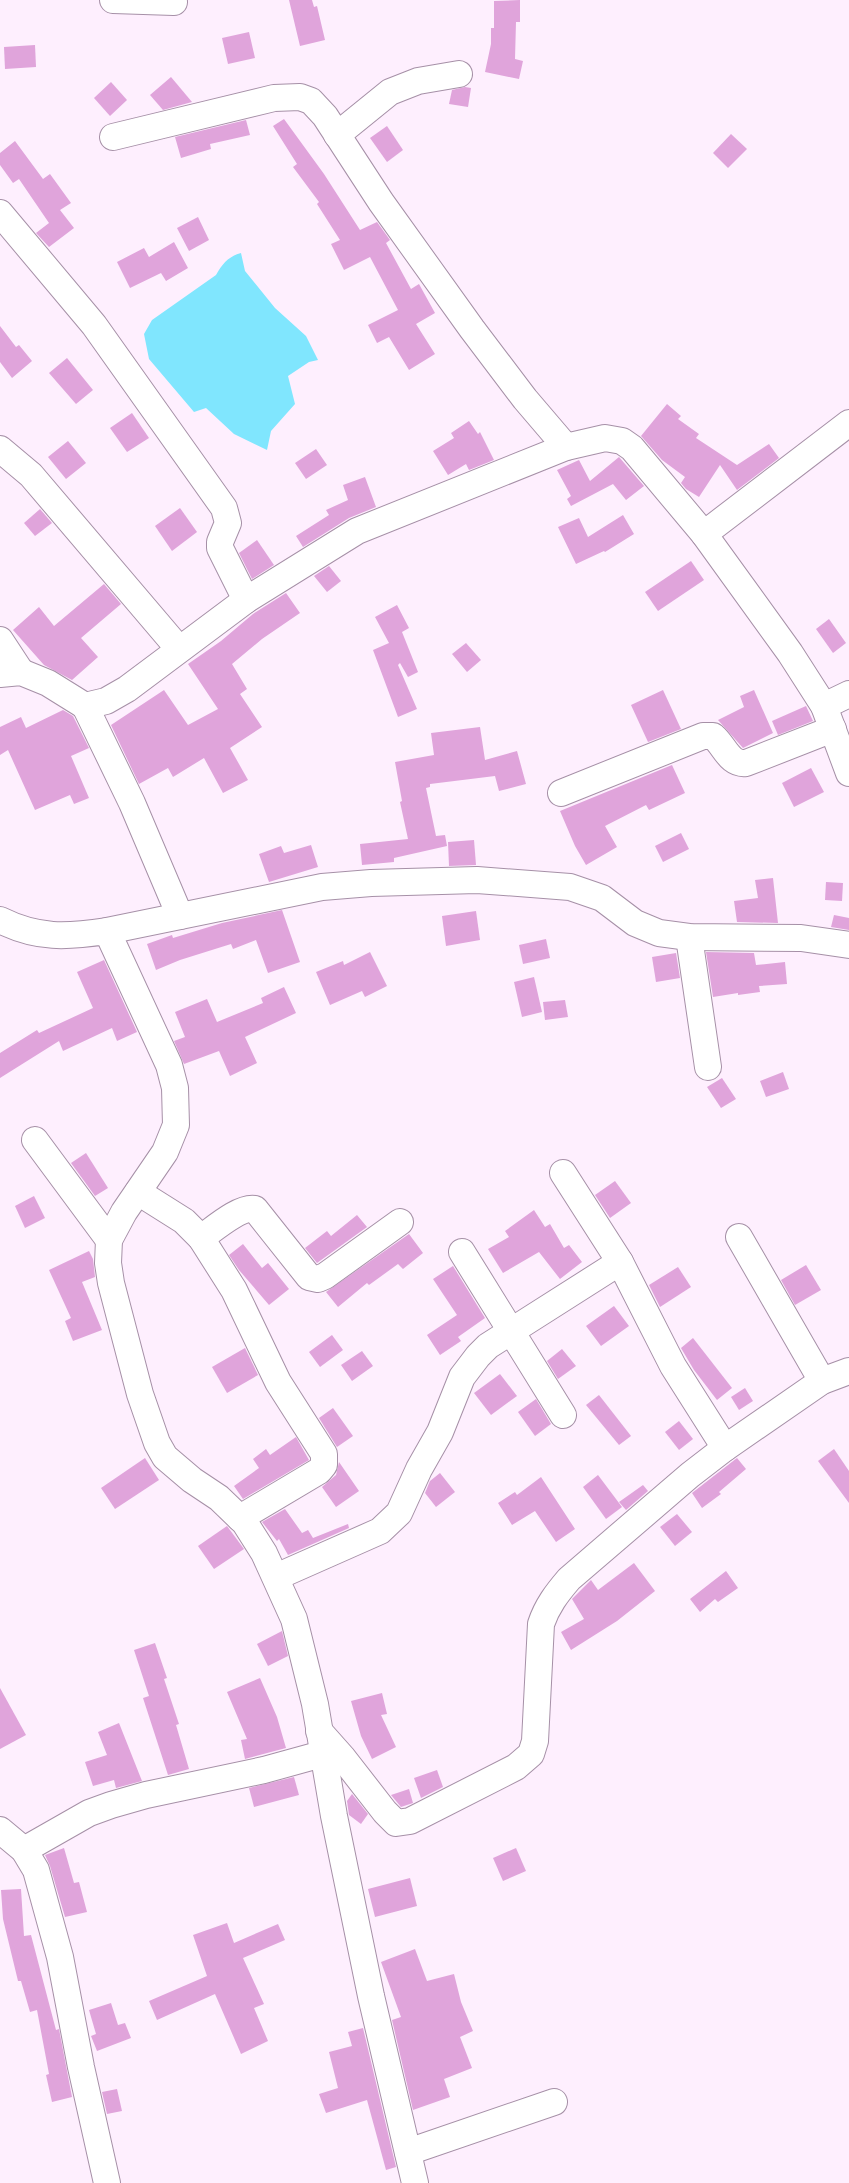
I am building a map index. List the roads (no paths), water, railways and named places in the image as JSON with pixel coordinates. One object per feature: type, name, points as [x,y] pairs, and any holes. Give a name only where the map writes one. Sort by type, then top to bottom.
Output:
[{"type":"street","points":[[113,0],[174,2]]},
{"type":"street","points":[[337,135],[397,88],[418,81],[459,74]]},
{"type":"street","points":[[113,137],[274,98],[300,97],[311,101],[325,116],[381,202],[472,329],[525,399],[566,447]]},
{"type":"street","points":[[0,213],[94,325],[224,508],[228,523],[220,542],[220,548],[246,600]]},
{"type":"street","points":[[704,534],[849,423]]},
{"type":"street","points":[[84,706],[106,701],[127,689],[246,600],[357,531],[566,447],[606,438],[622,441],[632,448],[704,534],[790,653],[828,718],[849,773]]},
{"type":"street","points":[[0,449],[31,474],[179,649]]},
{"type":"street","points":[[0,640],[10,673],[48,683],[84,706],[132,803],[180,916]]},
{"type":"street","points":[[561,793],[703,736],[713,736],[731,759],[740,764],[746,763],[828,718],[849,694]]},
{"type":"street","points":[[0,920],[20,930],[44,935],[71,936],[107,931],[322,887],[431,881],[513,882],[570,887],[602,898],[635,923],[659,933],[689,937],[801,938],[849,945]]},
{"type":"street","points":[[107,931],[169,1065],[175,1088],[176,1125],[165,1152],[115,1225],[109,1240],[108,1263],[111,1283],[140,1394],[157,1443],[165,1457],[192,1480],[218,1498],[240,1518],[255,1536],[276,1577],[297,1628],[311,1687],[320,1742],[371,1996],[415,2183]]},
{"type":"street","points":[[689,937],[708,1067]]},
{"type":"street","points":[[35,1140],[109,1240]]},
{"type":"street","points":[[562,1173],[620,1262],[673,1366],[725,1448]]},
{"type":"street","points":[[138,1192],[184,1222],[201,1238],[234,1290],[278,1382],[292,1408],[321,1449],[325,1460],[324,1465],[318,1471],[240,1518]]},
{"type":"street","points":[[201,1238],[240,1212],[250,1208],[255,1209],[310,1277],[318,1279],[325,1276],[400,1222]]},
{"type":"street","points":[[739,1237],[822,1381]]},
{"type":"street","points":[[462,1252],[563,1414]]},
{"type":"street","points":[[276,1577],[380,1531],[393,1520],[399,1513],[419,1469],[440,1432],[462,1377],[488,1346],[620,1262]]},
{"type":"street","points":[[320,1742],[343,1758],[385,1812],[396,1823],[410,1821],[516,1767],[531,1754],[535,1741],[541,1624],[554,1596],[569,1579],[690,1475],[725,1448],[822,1381],[849,1371]]},
{"type":"street","points":[[24,1850],[82,1817],[111,1806],[146,1795],[264,1770],[320,1742]]},
{"type":"street","points":[[0,1830],[24,1850],[36,1870],[60,1957],[81,2067],[107,2183]]},
{"type":"street","points":[[408,2152],[554,2102]]},
{"type":"water","points":[[241,253],[245,271],[275,308],[306,336],[318,360],[309,362],[288,376],[295,404],[271,431],[267,450],[234,434],[206,408],[194,412],[149,359],[144,334],[152,320],[216,275],[229,258]]}]
